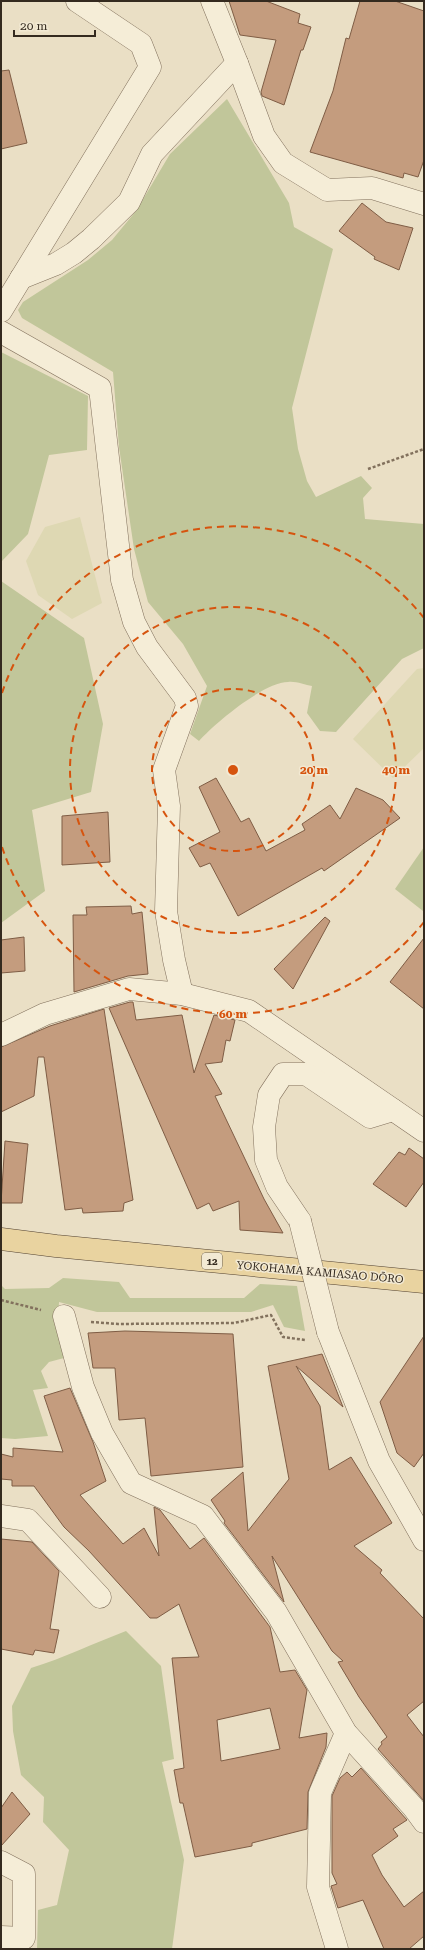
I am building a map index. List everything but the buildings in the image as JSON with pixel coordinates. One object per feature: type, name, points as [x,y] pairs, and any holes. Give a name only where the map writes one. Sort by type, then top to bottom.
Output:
[{"type":"main road","name":"YOKOHAMA KAMIASAO DŌRO","points":[[1,1239],[56,1246],[424,1282]]},
{"type":"street","points":[[1,311],[150,67],[141,44],[77,1]]},
{"type":"street","points":[[212,1],[264,136],[283,163],[327,190],[372,188],[424,204]]},
{"type":"street","points":[[21,278],[56,264],[74,253],[91,239],[129,202],[152,154],[237,63]]},
{"type":"street","points":[[1,332],[100,388],[122,580],[134,622],[147,647],[185,698],[187,706],[164,770],[169,806],[166,911],[174,960],[182,994]]},
{"type":"street","points":[[1,1034],[45,1014],[129,989],[182,994],[249,1011],[424,1131]]},
{"type":"street","points":[[393,1110],[370,1117],[306,1074],[283,1074],[269,1095],[264,1127],[266,1160],[277,1187],[300,1221],[330,1336],[379,1461],[424,1540]]},
{"type":"street","points":[[64,1316],[83,1387],[102,1433],[130,1483],[203,1516],[276,1612],[346,1733],[413,1807],[424,1822]]},
{"type":"street","points":[[1,1516],[28,1520],[100,1597]]},
{"type":"street","points":[[336,1949],[318,1887],[320,1793],[346,1733]]},
{"type":"street","points":[[1,1862],[24,1874],[24,1938],[1,1936]]},
{"type":"path","points":[[368,469],[424,449]]},
{"type":"path","points":[[1,1300],[64,1316]]},
{"type":"path","points":[[90,1322],[118,1324],[234,1323],[271,1315],[283,1337],[322,1343],[330,1336]]},
{"type":"shaded area","points":[[80,517],[102,603],[72,619],[38,595],[26,561],[45,527]]},
{"type":"shaded area","points":[[424,668],[424,748],[393,778],[353,739],[417,669]]},
{"type":"green space","points":[[227,99],[289,203],[294,227],[333,249],[292,408],[298,449],[307,481],[316,497],[361,476],[372,488],[363,498],[365,519],[424,524],[424,648],[402,659],[336,732],[320,731],[307,713],[312,686],[288,682],[266,689],[240,705],[216,724],[199,741],[190,734],[207,686],[183,644],[148,602],[134,549],[119,447],[113,372],[22,318],[18,310],[23,302],[88,260],[112,240],[136,211],[170,154]]},
{"type":"green space","points":[[1,352],[88,396],[87,450],[49,455],[28,534],[1,562]]},
{"type":"green space","points":[[1,581],[84,638],[103,724],[91,792],[32,810],[45,891],[1,923]]},
{"type":"green space","points":[[424,847],[424,910],[423,911],[395,889]]},
{"type":"green space","points":[[63,1278],[119,1282],[130,1298],[244,1298],[260,1284],[297,1286],[305,1331],[284,1327],[273,1305],[251,1312],[97,1312],[59,1302],[58,1324],[64,1358],[49,1362],[41,1371],[48,1388],[33,1390],[48,1436],[15,1439],[1,1438],[1,1285],[5,1289],[49,1288]]},
{"type":"green space","points":[[126,1631],[161,1666],[174,1759],[162,1762],[184,1860],[172,1949],[37,1949],[38,1910],[57,1905],[69,1850],[43,1822],[44,1797],[21,1775],[13,1731],[12,1706],[31,1668],[55,1660]]}]
